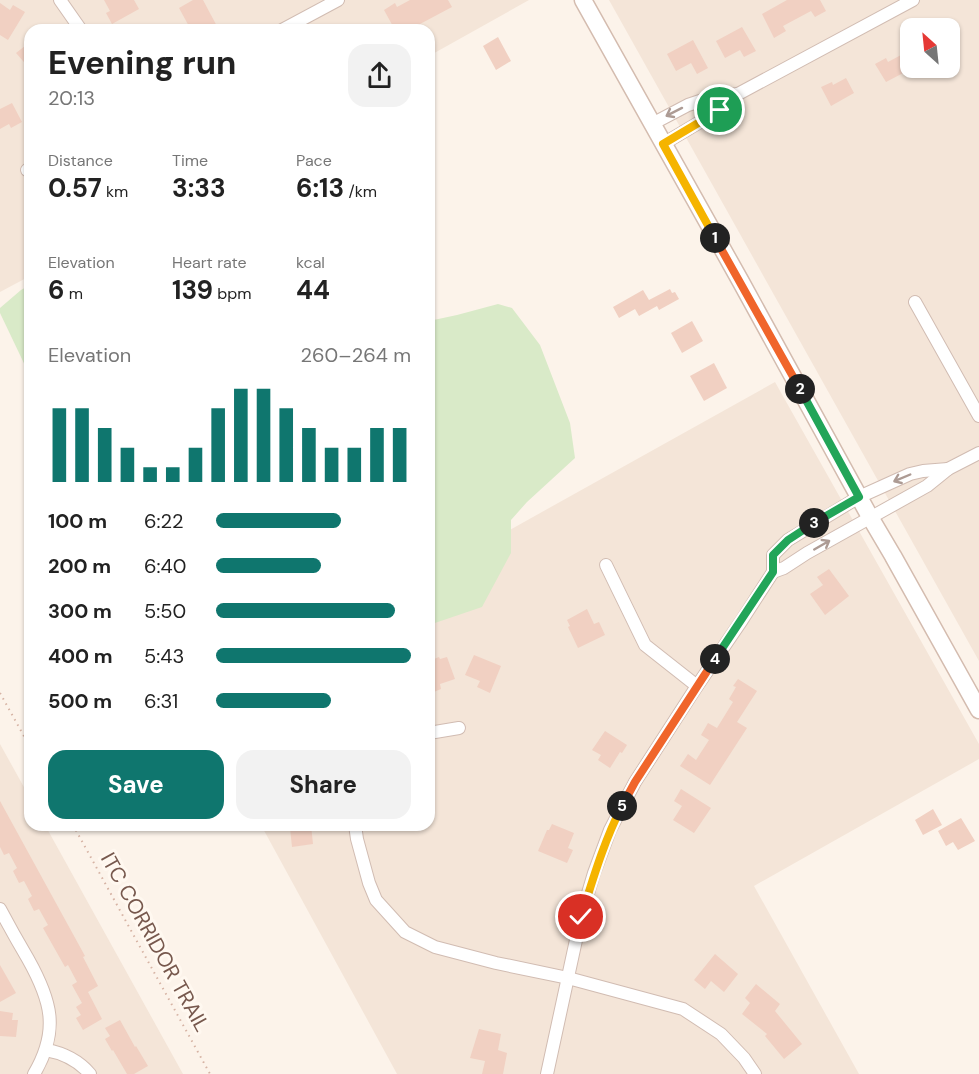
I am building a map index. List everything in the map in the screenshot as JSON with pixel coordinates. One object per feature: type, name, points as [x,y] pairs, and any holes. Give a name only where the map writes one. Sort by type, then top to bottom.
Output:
[{"type":"street","points":[[60,0],[77,24]]},
{"type":"street","points":[[290,24],[317,5],[338,0]]},
{"type":"street","points":[[583,0],[979,710]]},
{"type":"street","points":[[663,144],[720,110],[738,94],[913,0]]},
{"type":"street","points":[[652,124],[712,97],[738,94]]},
{"type":"street","points":[[915,302],[979,416]]},
{"type":"street","points":[[773,572],[784,568],[927,486],[948,469],[979,453]]},
{"type":"street","points":[[547,1074],[581,917],[610,830],[635,782],[773,572],[773,555],[788,540],[859,497],[910,474],[948,469]]},
{"type":"street","points":[[606,565],[645,645],[697,686]]},
{"type":"street","points":[[435,732],[459,728]]},
{"type":"street","points":[[356,831],[369,883],[376,900],[405,933],[435,947],[683,1008],[721,1034],[755,1074]]},
{"type":"street","points":[[0,909],[39,980],[50,1014],[50,1032],[46,1050],[34,1074]]},
{"type":"street","points":[[46,1050],[69,1057],[90,1074]]},
{"type":"path","points":[[0,693],[24,736]]},
{"type":"path","name":"ITC CORRIDOR TRAIL","points":[[76,831],[210,1074]]},
{"type":"shaded area","points":[[0,0],[529,0],[435,53],[435,24],[24,24],[24,279],[0,292]]},
{"type":"shaded area","points":[[609,0],[979,0],[979,661]]},
{"type":"shaded area","points":[[775,382],[979,744],[979,759],[754,886],[859,1074],[397,1074],[264,831],[435,831],[435,572]]},
{"type":"shaded area","points":[[0,744],[24,787],[24,831],[48,831],[183,1074],[0,1074]]},
{"type":"green space","points":[[24,288],[24,363],[0,313],[0,308]]},
{"type":"green space","points":[[498,304],[512,308],[540,345],[570,423],[575,458],[511,520],[511,553],[482,607],[435,623],[435,320]]},
{"type":"building","points":[[104,0],[134,0],[139,9],[112,24],[106,13],[110,11]]},
{"type":"building","points":[[193,0],[203,0],[216,24],[188,24],[179,8]]},
{"type":"building","points":[[410,0],[448,0],[452,7],[420,24],[392,24],[384,10],[395,3],[397,7]]},
{"type":"building","points":[[787,0],[820,0],[826,11],[815,17],[811,11],[783,26],[786,31],[774,38],[762,14]]},
{"type":"building","points":[[0,3],[10,10],[13,5],[25,12],[8,40],[0,35]]},
{"type":"building","points":[[742,27],[756,51],[744,57],[740,50],[725,58],[716,41]]},
{"type":"building","points":[[498,37],[511,61],[496,70],[483,46]]},
{"type":"building","points":[[693,40],[708,68],[697,74],[691,63],[676,71],[667,54]]},
{"type":"building","points":[[24,47],[24,62],[16,53]]},
{"type":"building","points":[[900,56],[900,75],[886,82],[875,64],[886,58],[888,62]]},
{"type":"building","points":[[846,78],[854,93],[831,106],[821,87],[832,82],[833,85]]},
{"type":"building","points":[[12,103],[22,122],[11,128],[9,124],[0,129],[0,109]]},
{"type":"building","points":[[670,289],[679,299],[659,310],[657,306],[639,316],[635,309],[619,318],[613,307],[643,290],[649,300]]},
{"type":"building","points":[[692,321],[703,341],[682,353],[671,333]]},
{"type":"building","points":[[714,363],[727,388],[704,401],[690,376]]},
{"type":"building","points":[[829,569],[849,596],[825,615],[810,594],[823,585],[817,577]]},
{"type":"building","points":[[587,609],[594,624],[599,622],[605,635],[578,648],[567,620]]},
{"type":"building","points":[[474,655],[501,666],[490,693],[477,687],[480,681],[465,675]]},
{"type":"building","points":[[447,657],[455,679],[440,684],[441,689],[435,692],[435,659]]},
{"type":"building","points":[[738,679],[757,691],[737,722],[747,728],[710,785],[680,766],[688,754],[696,760],[709,740],[701,735],[708,723],[717,728],[733,702],[729,699]]},
{"type":"building","points":[[605,731],[627,745],[610,768],[598,760],[601,755],[592,750]]},
{"type":"building","points":[[681,789],[711,808],[694,833],[673,820],[682,806],[674,801]]},
{"type":"building","points":[[0,801],[85,956],[83,957],[98,986],[88,992],[102,1019],[83,1030],[76,1018],[81,1015],[76,1007],[82,1003],[72,985],[77,982],[68,965],[65,967],[43,928],[48,925],[39,909],[34,911],[28,899],[32,896],[24,881],[19,883],[13,871],[17,868],[9,853],[4,855],[0,847]]},
{"type":"building","points":[[933,809],[942,825],[923,835],[915,820]]},
{"type":"building","points":[[961,818],[975,841],[958,850],[953,842],[946,846],[938,831]]},
{"type":"building","points":[[552,824],[574,833],[568,848],[573,850],[567,863],[538,851]]},
{"type":"building","points":[[290,831],[312,831],[313,844],[292,847]]},
{"type":"building","points":[[715,954],[738,974],[724,992],[711,981],[705,989],[694,980]]},
{"type":"building","points":[[0,965],[16,993],[0,1002]]},
{"type":"building","points":[[756,984],[780,1004],[775,1011],[802,1044],[784,1059],[765,1036],[767,1034],[742,1014],[750,1003],[745,998]]},
{"type":"building","points":[[0,1011],[13,1013],[12,1020],[18,1020],[16,1037],[0,1036]]},
{"type":"building","points":[[120,1020],[148,1066],[134,1074],[127,1074],[105,1039],[110,1036],[105,1028]]},
{"type":"building","points":[[479,1029],[501,1034],[498,1050],[507,1053],[503,1074],[482,1074],[485,1061],[470,1058]]},
{"type":"route","points":[[581,917],[610,830],[635,782],[773,572],[773,555],[788,540],[859,497],[663,144],[720,110]]}]
